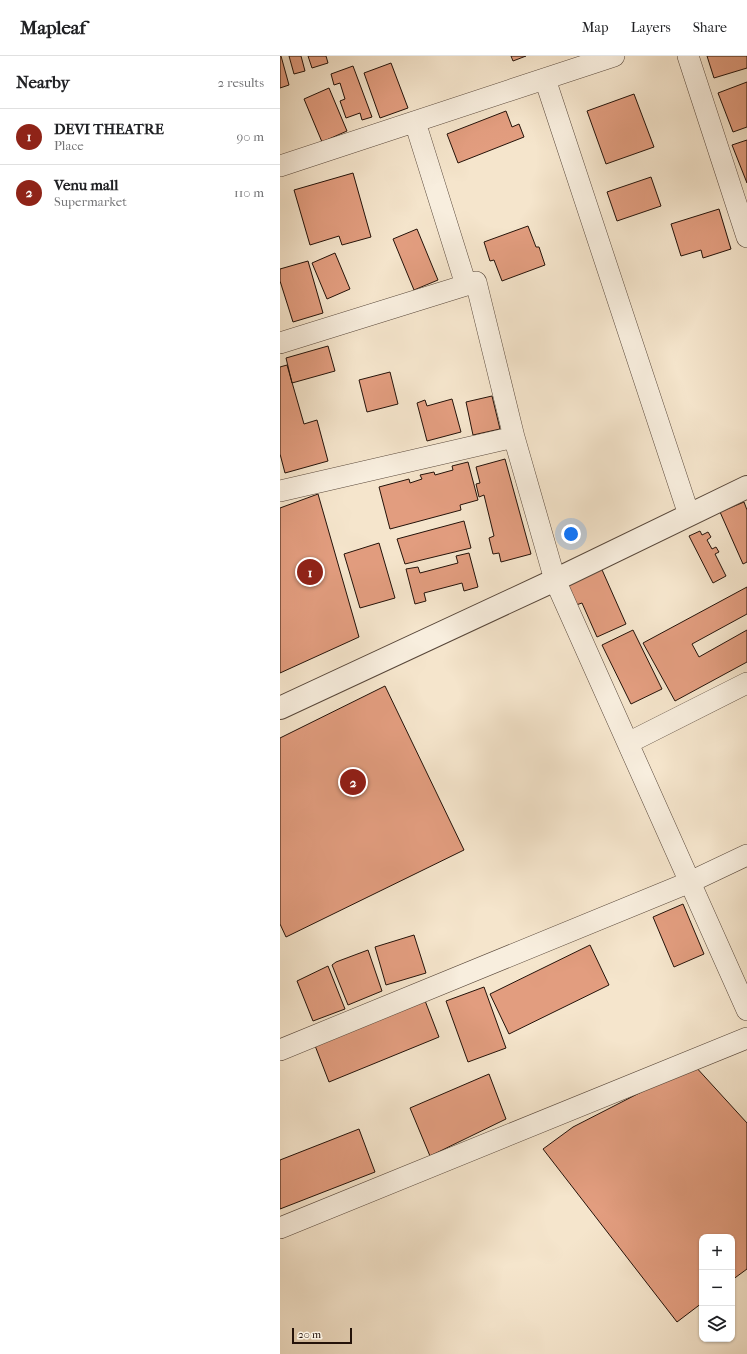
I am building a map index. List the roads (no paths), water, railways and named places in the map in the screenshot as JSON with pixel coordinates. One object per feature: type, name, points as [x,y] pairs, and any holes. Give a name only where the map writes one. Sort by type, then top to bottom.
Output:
[{"type":"street","points":[[280,166],[614,56]]},
{"type":"street","points":[[688,56],[747,237]]},
{"type":"street","points":[[545,79],[689,515]]},
{"type":"street","points":[[415,122],[466,285]]},
{"type":"street","points":[[280,343],[476,282],[514,437],[555,580],[747,1010]]},
{"type":"street","points":[[280,491],[514,437]]},
{"type":"street","points":[[280,708],[555,580],[747,487]]},
{"type":"street","points":[[628,743],[747,683]]},
{"type":"street","points":[[280,1050],[690,882],[747,855]]},
{"type":"street","points":[[280,1228],[747,1038]]},
{"type":"place","name":"DEVI THEATRE","points":[[310,572]]},
{"type":"place","name":"Venu mall","points":[[353,782]]}]
